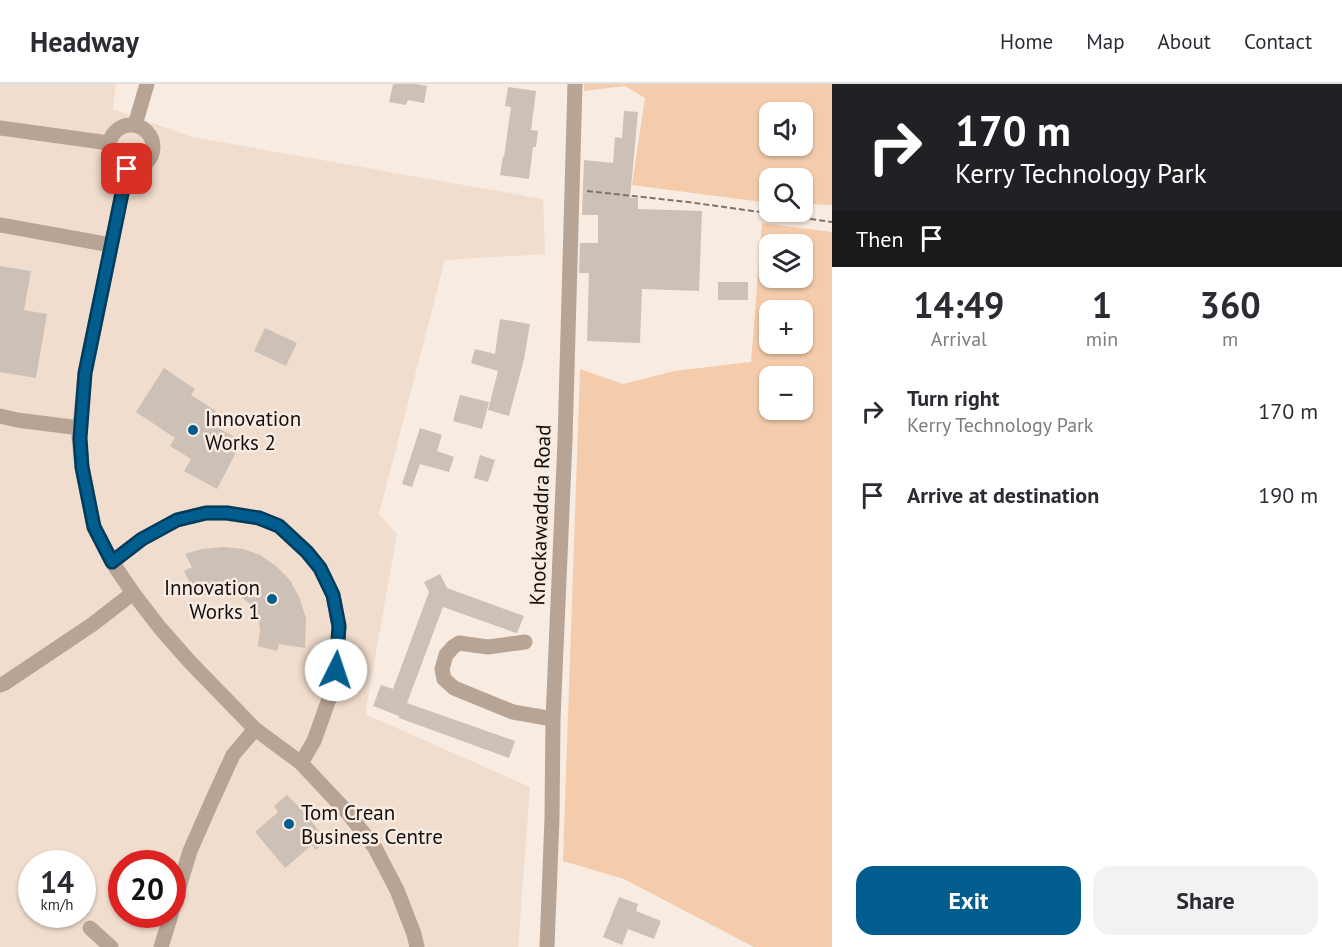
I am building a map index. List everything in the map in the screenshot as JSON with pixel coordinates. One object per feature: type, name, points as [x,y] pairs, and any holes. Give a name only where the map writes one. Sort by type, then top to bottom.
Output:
[{"type":"street","points":[[135,125],[147,84]]},
{"type":"street","name":"Knockawaddra Road","points":[[547,947],[575,84]]},
{"type":"street","points":[[135,125],[141,127],[151,137],[153,151],[146,163],[134,169],[127,169],[120,166],[111,156],[109,143],[115,131],[121,127],[135,125]]},
{"type":"street","points":[[0,128],[109,143]]},
{"type":"street","points":[[127,169],[85,373],[80,438],[82,467],[94,527],[112,562],[160,628],[255,729],[301,763],[347,812],[375,848],[397,890],[417,947]]},
{"type":"street","points":[[0,225],[111,245]]},
{"type":"street","points":[[0,416],[81,428]]},
{"type":"street","points":[[112,562],[142,539],[177,520],[206,513],[227,513],[259,518],[279,526],[307,552],[320,568],[333,595],[339,626],[336,670],[330,699],[314,741],[301,763]]},
{"type":"street","points":[[0,685],[93,624],[133,593]]},
{"type":"street","points":[[525,642],[488,647],[459,643],[446,656],[442,669],[444,679],[454,688],[513,712],[553,719]]},
{"type":"street","points":[[186,864],[233,756],[255,729]]},
{"type":"street","points":[[90,928],[111,947]]},
{"type":"street","points":[[161,947],[168,928]]},
{"type":"path","points":[[572,189],[832,222]]},
{"type":"shaded area","points":[[0,84],[116,84],[113,109],[192,137],[543,199],[545,254],[445,260],[379,514],[397,534],[365,714],[530,787],[518,947],[0,947]]},
{"type":"shaded area","points":[[584,84],[832,84],[832,205],[813,204],[813,168],[759,168],[759,202],[632,185],[645,98],[625,86],[584,91]]},
{"type":"shaded area","points":[[762,223],[832,232],[832,947],[754,947],[624,879],[563,861],[580,369],[623,384],[674,371],[751,362],[759,261],[759,288],[813,288],[813,234],[761,234]]},
{"type":"building","points":[[393,84],[427,86],[424,103],[408,100],[406,105],[389,102]]},
{"type":"building","points":[[508,87],[536,91],[531,130],[538,131],[536,147],[533,147],[529,179],[500,175],[511,107],[505,106]]},
{"type":"building","points":[[624,111],[638,112],[630,198],[638,198],[638,209],[702,211],[699,291],[642,289],[640,343],[587,341],[589,273],[579,273],[580,243],[598,243],[598,215],[582,215],[584,160],[613,163],[615,137],[622,138]]},
{"type":"building","points":[[0,266],[31,271],[24,310],[47,314],[36,378],[0,372]]},
{"type":"building","points":[[718,282],[748,282],[748,300],[718,300]]},
{"type":"building","points":[[500,319],[530,324],[524,359],[509,416],[488,410],[498,371],[471,363],[475,349],[495,354]]},
{"type":"building","points":[[265,328],[297,343],[286,366],[254,351]]},
{"type":"building","name":"Innovation Works 2","points":[[164,368],[195,389],[191,395],[216,411],[209,423],[242,441],[217,489],[184,471],[191,459],[170,446],[175,438],[136,412]]},
{"type":"building","points":[[460,395],[489,402],[482,429],[453,421]]},
{"type":"building","points":[[420,428],[442,435],[437,451],[454,457],[449,472],[420,464],[412,487],[402,484]]},
{"type":"building","points":[[480,455],[495,460],[488,482],[474,478]]},
{"type":"building","name":"Innovation Works 1","points":[[224,547],[243,549],[260,555],[290,580],[300,599],[306,618],[305,648],[279,644],[277,651],[258,646],[260,629],[257,614],[249,603],[238,595],[224,591],[197,598],[184,571],[192,567],[185,554],[202,549]]},
{"type":"building","points":[[440,574],[447,588],[524,616],[516,633],[443,607],[407,703],[515,741],[509,758],[399,718],[399,716],[373,706],[381,685],[393,689],[429,592],[424,582]]},
{"type":"building","name":"Tom Crean Business Centre","points":[[287,795],[308,816],[326,841],[316,850],[312,845],[285,868],[255,832],[278,812],[274,806]]},
{"type":"building","points":[[619,897],[638,904],[636,911],[661,921],[654,939],[628,929],[622,945],[603,937]]},
{"type":"place","name":"Innovation Works 2","points":[[193,430]]},
{"type":"place","name":"Innovation Works 1","points":[[272,599]]},
{"type":"place","name":"Tom Crean Business Centre","points":[[289,824]]},
{"type":"route","points":[[127,169],[85,373],[80,438],[86,494],[94,527],[112,562],[142,539],[177,520],[206,513],[227,513],[259,518],[279,526],[307,552],[320,568],[333,595],[339,626],[336,670]]}]
